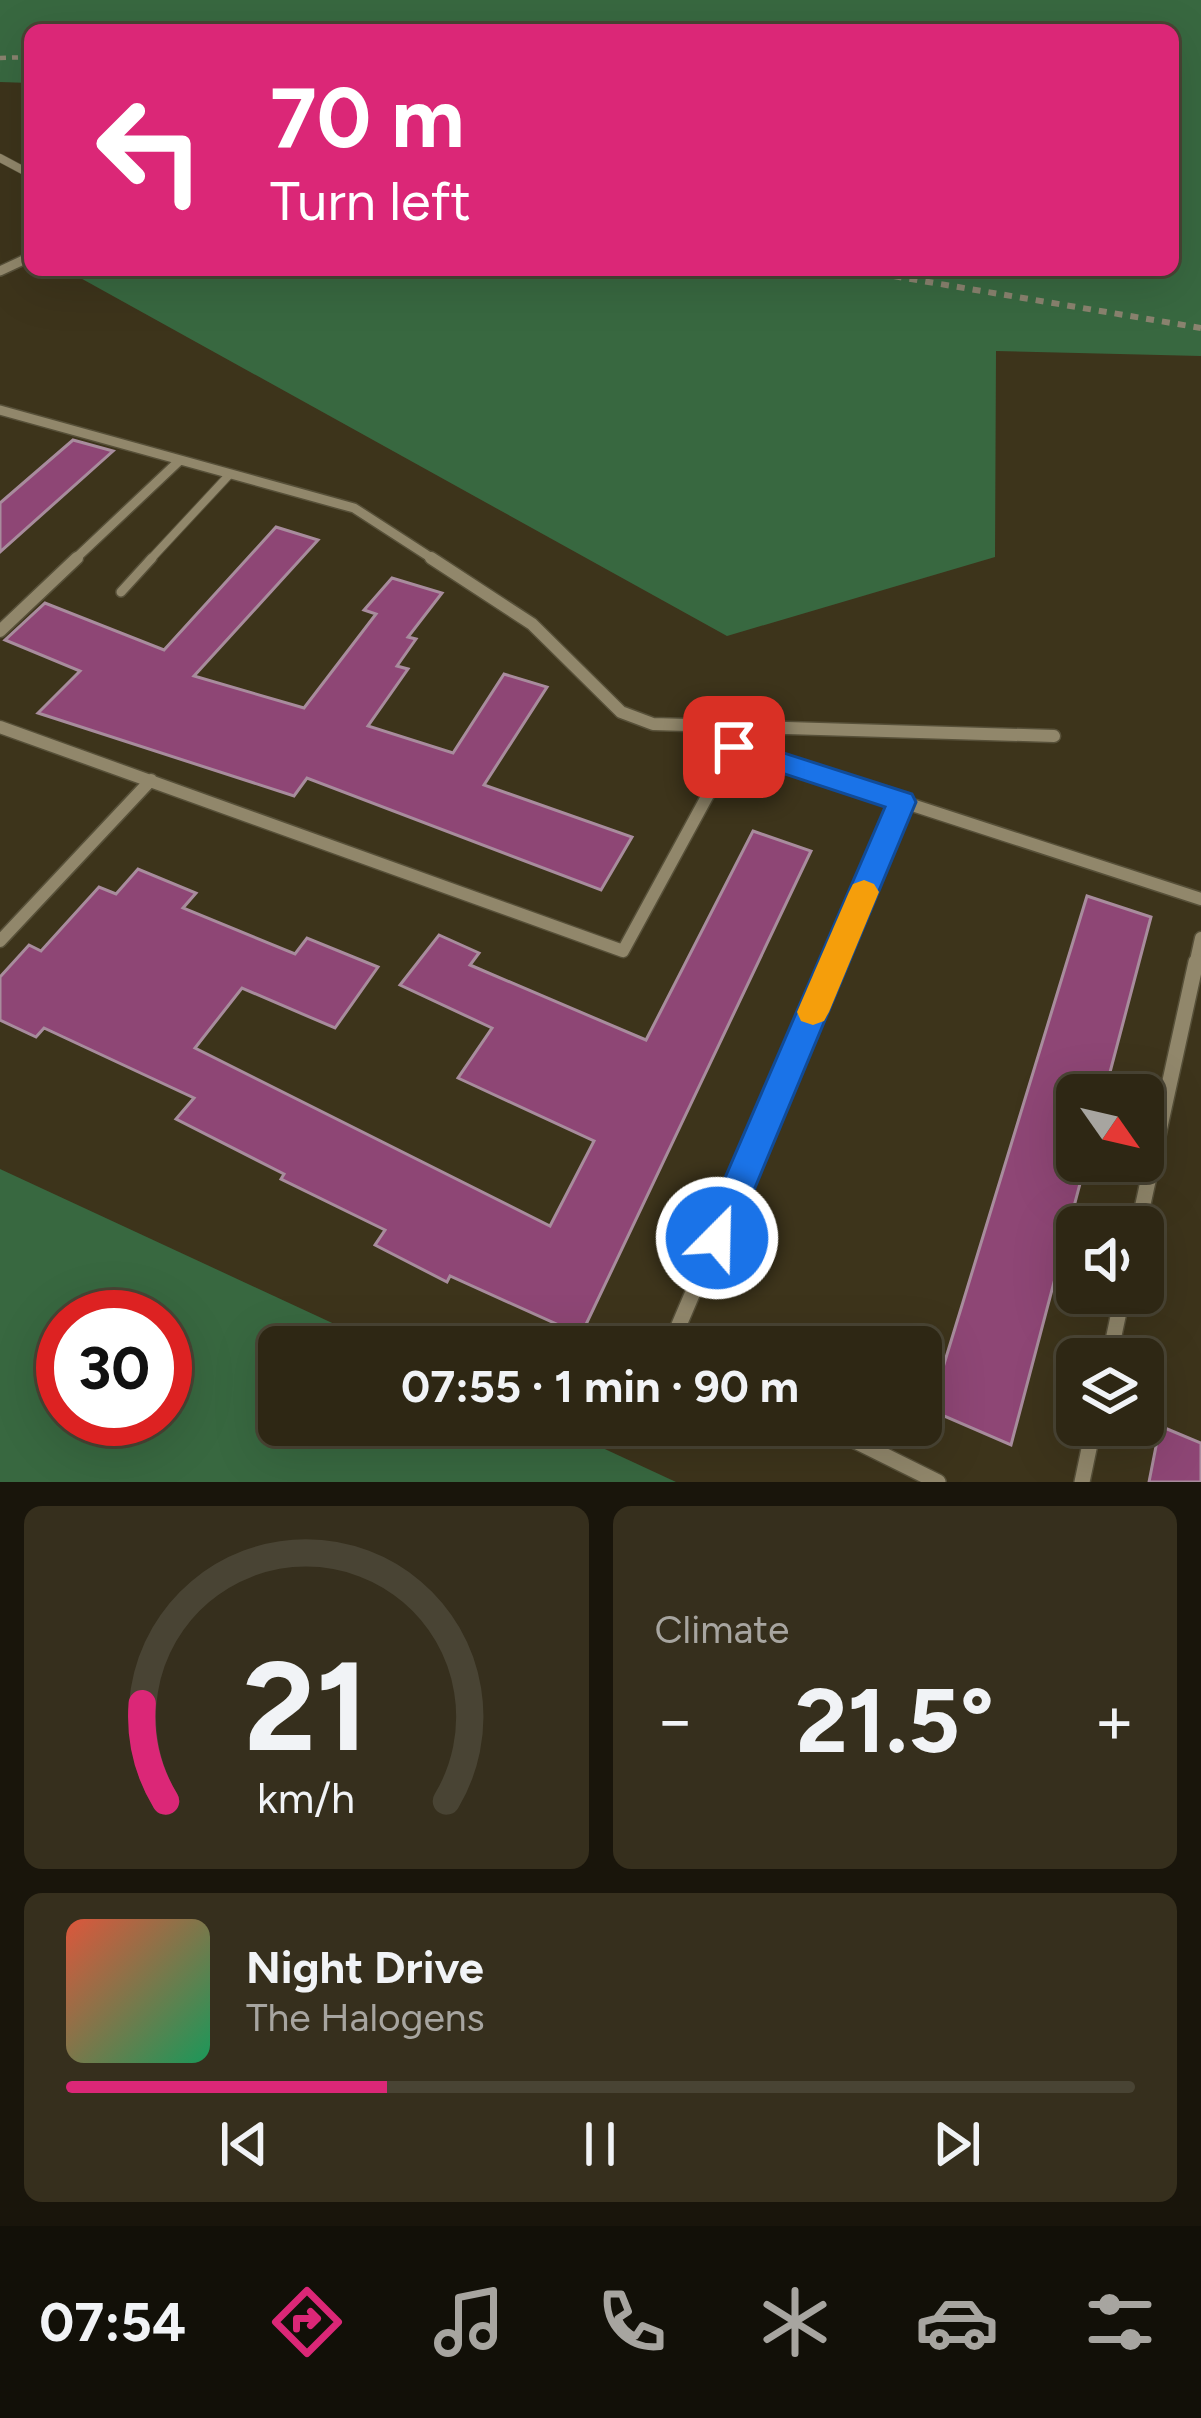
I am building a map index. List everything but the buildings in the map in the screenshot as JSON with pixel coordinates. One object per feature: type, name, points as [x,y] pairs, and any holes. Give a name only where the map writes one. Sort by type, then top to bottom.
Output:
[{"type":"street","points":[[0,410],[354,508],[532,625],[621,712],[653,724],[1054,736]]},
{"type":"street","points":[[0,631],[179,461]]},
{"type":"street","points":[[0,728],[622,951],[734,747],[1201,899]]},
{"type":"street","points":[[0,941],[151,780]]},
{"type":"street","points":[[680,1326],[902,802]]},
{"type":"street","points":[[1143,1206],[1201,938]]},
{"type":"street","points":[[865,1446],[938,1482]]},
{"type":"street","points":[[1082,1482],[1090,1446]]},
{"type":"lane","points":[[121,592],[229,475]]},
{"type":"path","points":[[868,276],[1201,328]]},
{"type":"green space","points":[[0,0],[1201,0],[1201,356],[996,351],[995,557],[727,636],[77,276],[1179,276],[1179,24],[24,24],[24,83],[0,82]]},
{"type":"green space","points":[[0,1169],[339,1326],[258,1326],[258,1446],[598,1446],[676,1482],[0,1482]]},
{"type":"slow traffic","points":[[813,1012],[864,892]]},
{"type":"route","points":[[717,1238],[902,802],[734,747]]}]
